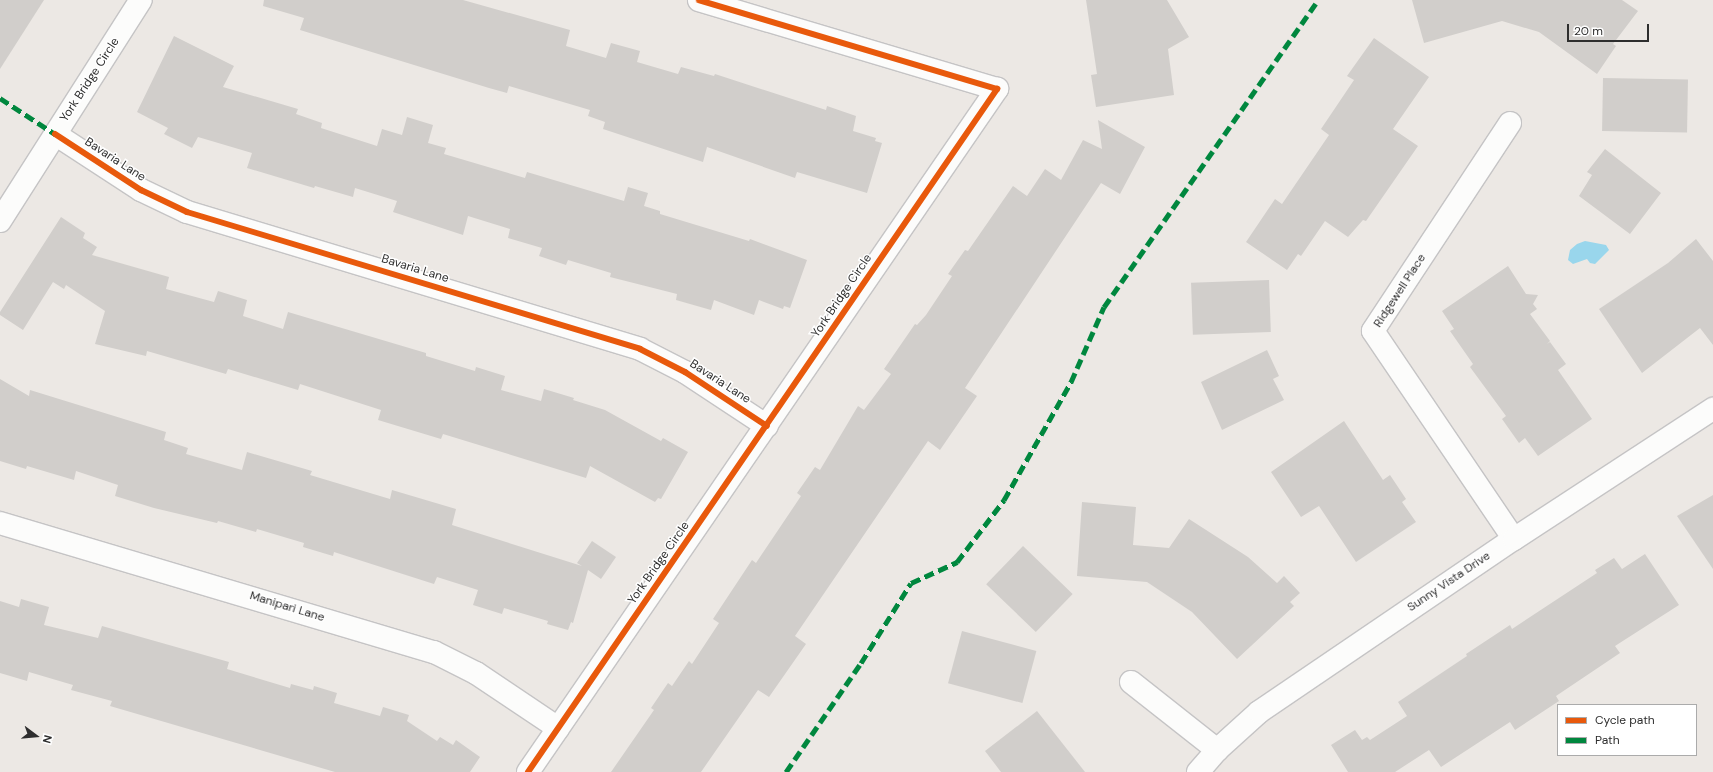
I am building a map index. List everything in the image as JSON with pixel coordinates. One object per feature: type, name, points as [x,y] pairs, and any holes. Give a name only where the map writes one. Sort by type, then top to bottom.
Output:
[{"type":"street","name":"York Bridge Circle","points":[[0,222],[141,0]]},
{"type":"street","name":"York Bridge Circle","points":[[528,772],[997,89],[699,0]]},
{"type":"street","name":"Ridgewell Place","points":[[1510,123],[1373,331],[1514,539]]},
{"type":"street","name":"Bavaria Lane","points":[[55,134],[141,190],[187,212],[640,349],[685,372],[767,426]]},
{"type":"street","name":"Sunny Vista Drive","points":[[1198,772],[1217,750],[1258,712],[1514,539],[1713,409]]},
{"type":"street","name":"Manipari Lane","points":[[0,522],[434,652],[476,673],[558,728]]},
{"type":"street","points":[[1131,682],[1217,750]]},
{"type":"water","points":[[1585,241],[1606,245],[1609,250],[1595,264],[1590,263],[1587,259],[1573,264],[1568,260],[1570,250],[1577,244]]},
{"type":"building","points":[[0,0],[44,0],[0,69]]},
{"type":"building","points":[[264,0],[463,0],[570,30],[566,46],[606,58],[611,43],[640,51],[637,62],[678,74],[681,67],[714,76],[715,74],[826,110],[827,106],[856,116],[853,131],[876,138],[875,141],[882,143],[867,193],[797,172],[795,178],[707,147],[703,162],[603,129],[605,122],[588,116],[590,110],[509,86],[507,93],[300,30],[304,18],[263,6]]},
{"type":"building","points":[[1086,0],[1167,0],[1189,37],[1168,49],[1174,95],[1096,107],[1091,75],[1097,74]]},
{"type":"building","points":[[1412,0],[1622,0],[1638,11],[1613,44],[1616,46],[1597,74],[1539,32],[1502,21],[1424,43]]},
{"type":"building","points":[[174,36],[234,66],[223,87],[298,109],[296,114],[322,123],[321,128],[377,146],[382,129],[402,135],[407,117],[433,125],[428,143],[446,148],[444,154],[525,178],[527,172],[624,201],[628,187],[648,193],[644,206],[660,211],[660,214],[749,241],[750,239],[807,260],[790,308],[784,306],[783,309],[759,300],[754,315],[714,300],[711,310],[676,300],[677,294],[610,277],[611,273],[568,260],[566,265],[539,256],[542,248],[508,238],[510,229],[468,216],[463,235],[393,212],[397,201],[355,188],[353,197],[315,186],[314,188],[247,168],[252,153],[198,137],[192,148],[164,134],[168,128],[137,112]]},
{"type":"building","points":[[1374,38],[1429,77],[1393,129],[1418,146],[1366,221],[1363,220],[1348,237],[1325,221],[1301,256],[1298,254],[1287,270],[1246,242],[1275,199],[1282,204],[1329,135],[1321,129],[1354,80],[1347,76]]},
{"type":"building","points":[[1603,78],[1688,79],[1687,132],[1602,131]]},
{"type":"building","points":[[1098,120],[1145,147],[1120,194],[1101,183],[965,388],[977,396],[940,450],[928,441],[795,636],[806,644],[769,697],[758,690],[701,772],[611,772],[654,710],[651,708],[668,683],[672,686],[689,661],[692,664],[719,623],[713,619],[752,560],[756,563],[801,496],[797,493],[815,467],[820,470],[858,406],[864,410],[891,374],[884,369],[915,324],[917,325],[926,315],[952,276],[948,274],[965,250],[968,251],[1013,186],[1027,196],[1045,169],[1061,180],[1083,140],[1102,149]]},
{"type":"building","points":[[1605,149],[1661,193],[1630,234],[1579,196],[1592,175],[1587,172]]},
{"type":"building","points":[[61,217],[85,233],[83,238],[97,247],[92,255],[169,277],[166,289],[214,302],[218,291],[247,300],[243,316],[283,329],[288,312],[426,353],[426,356],[475,371],[476,367],[505,376],[501,390],[541,401],[544,389],[574,398],[573,400],[605,410],[661,441],[663,438],[688,452],[661,499],[658,498],[655,502],[590,466],[586,478],[443,434],[441,439],[378,420],[381,410],[300,384],[298,390],[228,369],[226,374],[147,351],[146,356],[95,344],[105,311],[66,285],[64,289],[53,282],[23,330],[0,315],[0,312]]},
{"type":"building","points":[[1696,239],[1713,261],[1713,345],[1700,328],[1642,373],[1599,309],[1668,263]]},
{"type":"building","points":[[1508,266],[1526,294],[1538,295],[1533,304],[1537,309],[1530,314],[1550,341],[1547,344],[1550,342],[1566,364],[1558,370],[1592,419],[1538,456],[1525,438],[1519,443],[1502,419],[1506,416],[1470,367],[1473,364],[1450,331],[1454,329],[1442,311]]},
{"type":"building","points":[[1269,280],[1271,332],[1193,335],[1191,283]]},
{"type":"building","points":[[1267,350],[1279,376],[1273,379],[1284,400],[1222,430],[1201,382]]},
{"type":"building","points":[[0,379],[29,396],[30,390],[166,432],[164,440],[188,448],[186,454],[242,470],[247,452],[312,471],[310,475],[390,499],[392,490],[456,509],[452,525],[582,566],[577,563],[592,541],[616,557],[601,579],[588,570],[573,623],[571,622],[568,630],[547,624],[548,621],[504,608],[502,614],[473,605],[478,590],[437,577],[434,584],[334,552],[333,556],[303,547],[304,543],[257,529],[256,532],[218,521],[217,523],[154,508],[115,496],[118,485],[76,471],[74,480],[27,466],[26,469],[0,461]]},
{"type":"building","points":[[1344,421],[1383,480],[1390,475],[1406,499],[1402,502],[1416,522],[1356,562],[1319,506],[1301,517],[1271,472]]},
{"type":"building","points":[[1713,495],[1713,569],[1677,516]]},
{"type":"building","points":[[1082,502],[1136,507],[1133,545],[1169,548],[1189,519],[1248,557],[1277,583],[1284,576],[1300,593],[1290,602],[1294,606],[1237,659],[1192,612],[1147,582],[1077,576]]},
{"type":"building","points":[[1023,546],[1073,594],[1036,632],[986,584]]},
{"type":"building","points":[[1645,554],[1679,605],[1615,646],[1620,653],[1556,696],[1559,701],[1515,730],[1510,722],[1441,767],[1429,750],[1395,772],[1348,772],[1331,745],[1355,730],[1362,740],[1367,737],[1370,740],[1407,716],[1398,702],[1467,656],[1466,654],[1510,625],[1512,629],[1597,573],[1595,570],[1614,558],[1622,569]]},
{"type":"building","points":[[21,599],[49,607],[44,625],[98,638],[102,626],[229,662],[227,669],[290,688],[291,684],[313,690],[314,686],[337,693],[334,703],[380,716],[383,707],[409,715],[407,721],[437,741],[440,737],[453,745],[456,740],[480,757],[470,772],[335,772],[110,706],[112,701],[71,690],[73,685],[29,672],[27,681],[0,673],[0,601],[19,607]]},
{"type":"building","points":[[962,631],[1036,651],[1022,703],[948,683]]},
{"type":"building","points":[[1037,711],[1085,772],[1001,772],[985,751]]},
{"type":"marked path","points":[[786,772],[861,663],[911,583],[957,562],[1004,500],[1071,382],[1104,307],[1318,0]]},
{"type":"marked path","points":[[0,98],[55,134]]},
{"type":"cycle path","points":[[528,772],[997,89],[699,0]]},
{"type":"cycle path","points":[[55,134],[141,190],[187,212],[640,349],[685,372],[767,426]]}]
